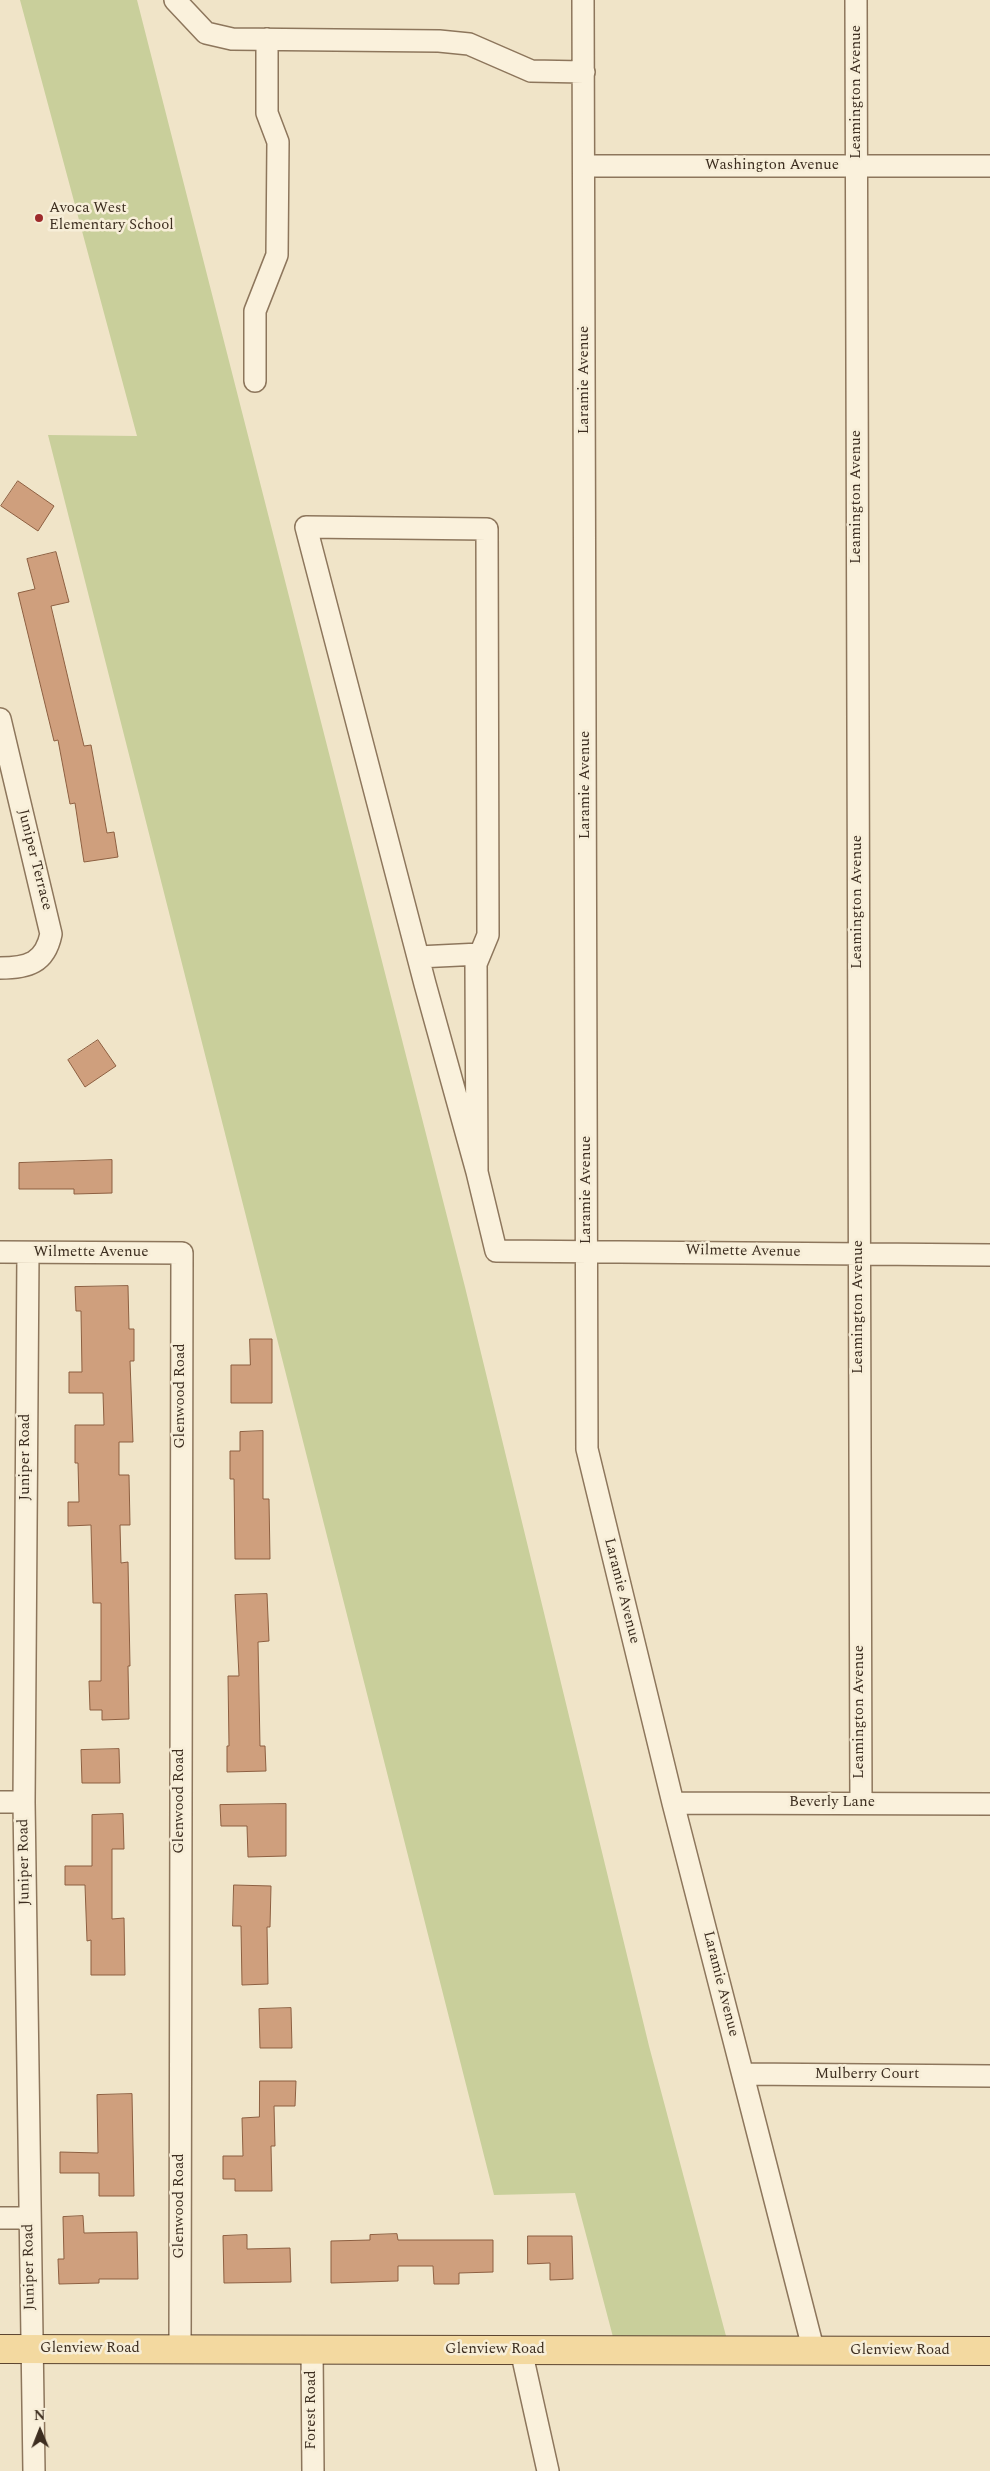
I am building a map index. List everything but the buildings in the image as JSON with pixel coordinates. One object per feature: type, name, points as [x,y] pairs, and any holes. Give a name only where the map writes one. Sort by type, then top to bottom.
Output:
[{"type":"main road","name":"Glenview Road","points":[[0,2349],[990,2351]]},
{"type":"street","points":[[175,0],[206,34],[232,39],[439,41],[469,44],[530,71],[584,72]]},
{"type":"street","name":"Laramie Avenue","points":[[583,0],[587,1449],[673,1803],[814,2352]]},
{"type":"street","name":"Leamington Avenue","points":[[856,0],[861,1803]]},
{"type":"street","points":[[255,382],[256,311],[276,255],[278,142],[267,113],[267,39]]},
{"type":"street","name":"Washington Avenue","points":[[584,166],[990,166]]},
{"type":"street","points":[[306,527],[487,529],[488,935],[476,964],[477,1172],[418,957],[306,527]]},
{"type":"street","name":"Juniper Terrace","points":[[0,719],[51,934],[46,950],[36,962],[25,966],[0,968]]},
{"type":"street","points":[[418,957],[480,954]]},
{"type":"street","name":"Wilmette Avenue","points":[[477,1172],[496,1251],[990,1255]]},
{"type":"street","name":"Wilmette Avenue","points":[[0,1252],[182,1253]]},
{"type":"street","name":"Juniper Road","points":[[28,1253],[24,1802],[34,2471]]},
{"type":"street","name":"Glenwood Road","points":[[180,2348],[182,1253]]},
{"type":"street","points":[[0,1802],[24,1802]]},
{"type":"street","name":"Beverly Lane","points":[[673,1803],[990,1804]]},
{"type":"street","name":"Mulberry Court","points":[[743,2074],[990,2076]]},
{"type":"street","points":[[0,2218],[29,2218]]},
{"type":"street","name":"Forest Road","points":[[312,2349],[313,2471]]},
{"type":"street","points":[[521,2350],[548,2471]]},
{"type":"green space","points":[[20,0],[137,0],[465,1287],[649,2046],[726,2336],[613,2337],[575,2193],[494,2195],[48,435],[137,436]]},
{"type":"place","name":"Avoca West Elementary School","points":[[39,218]]}]
